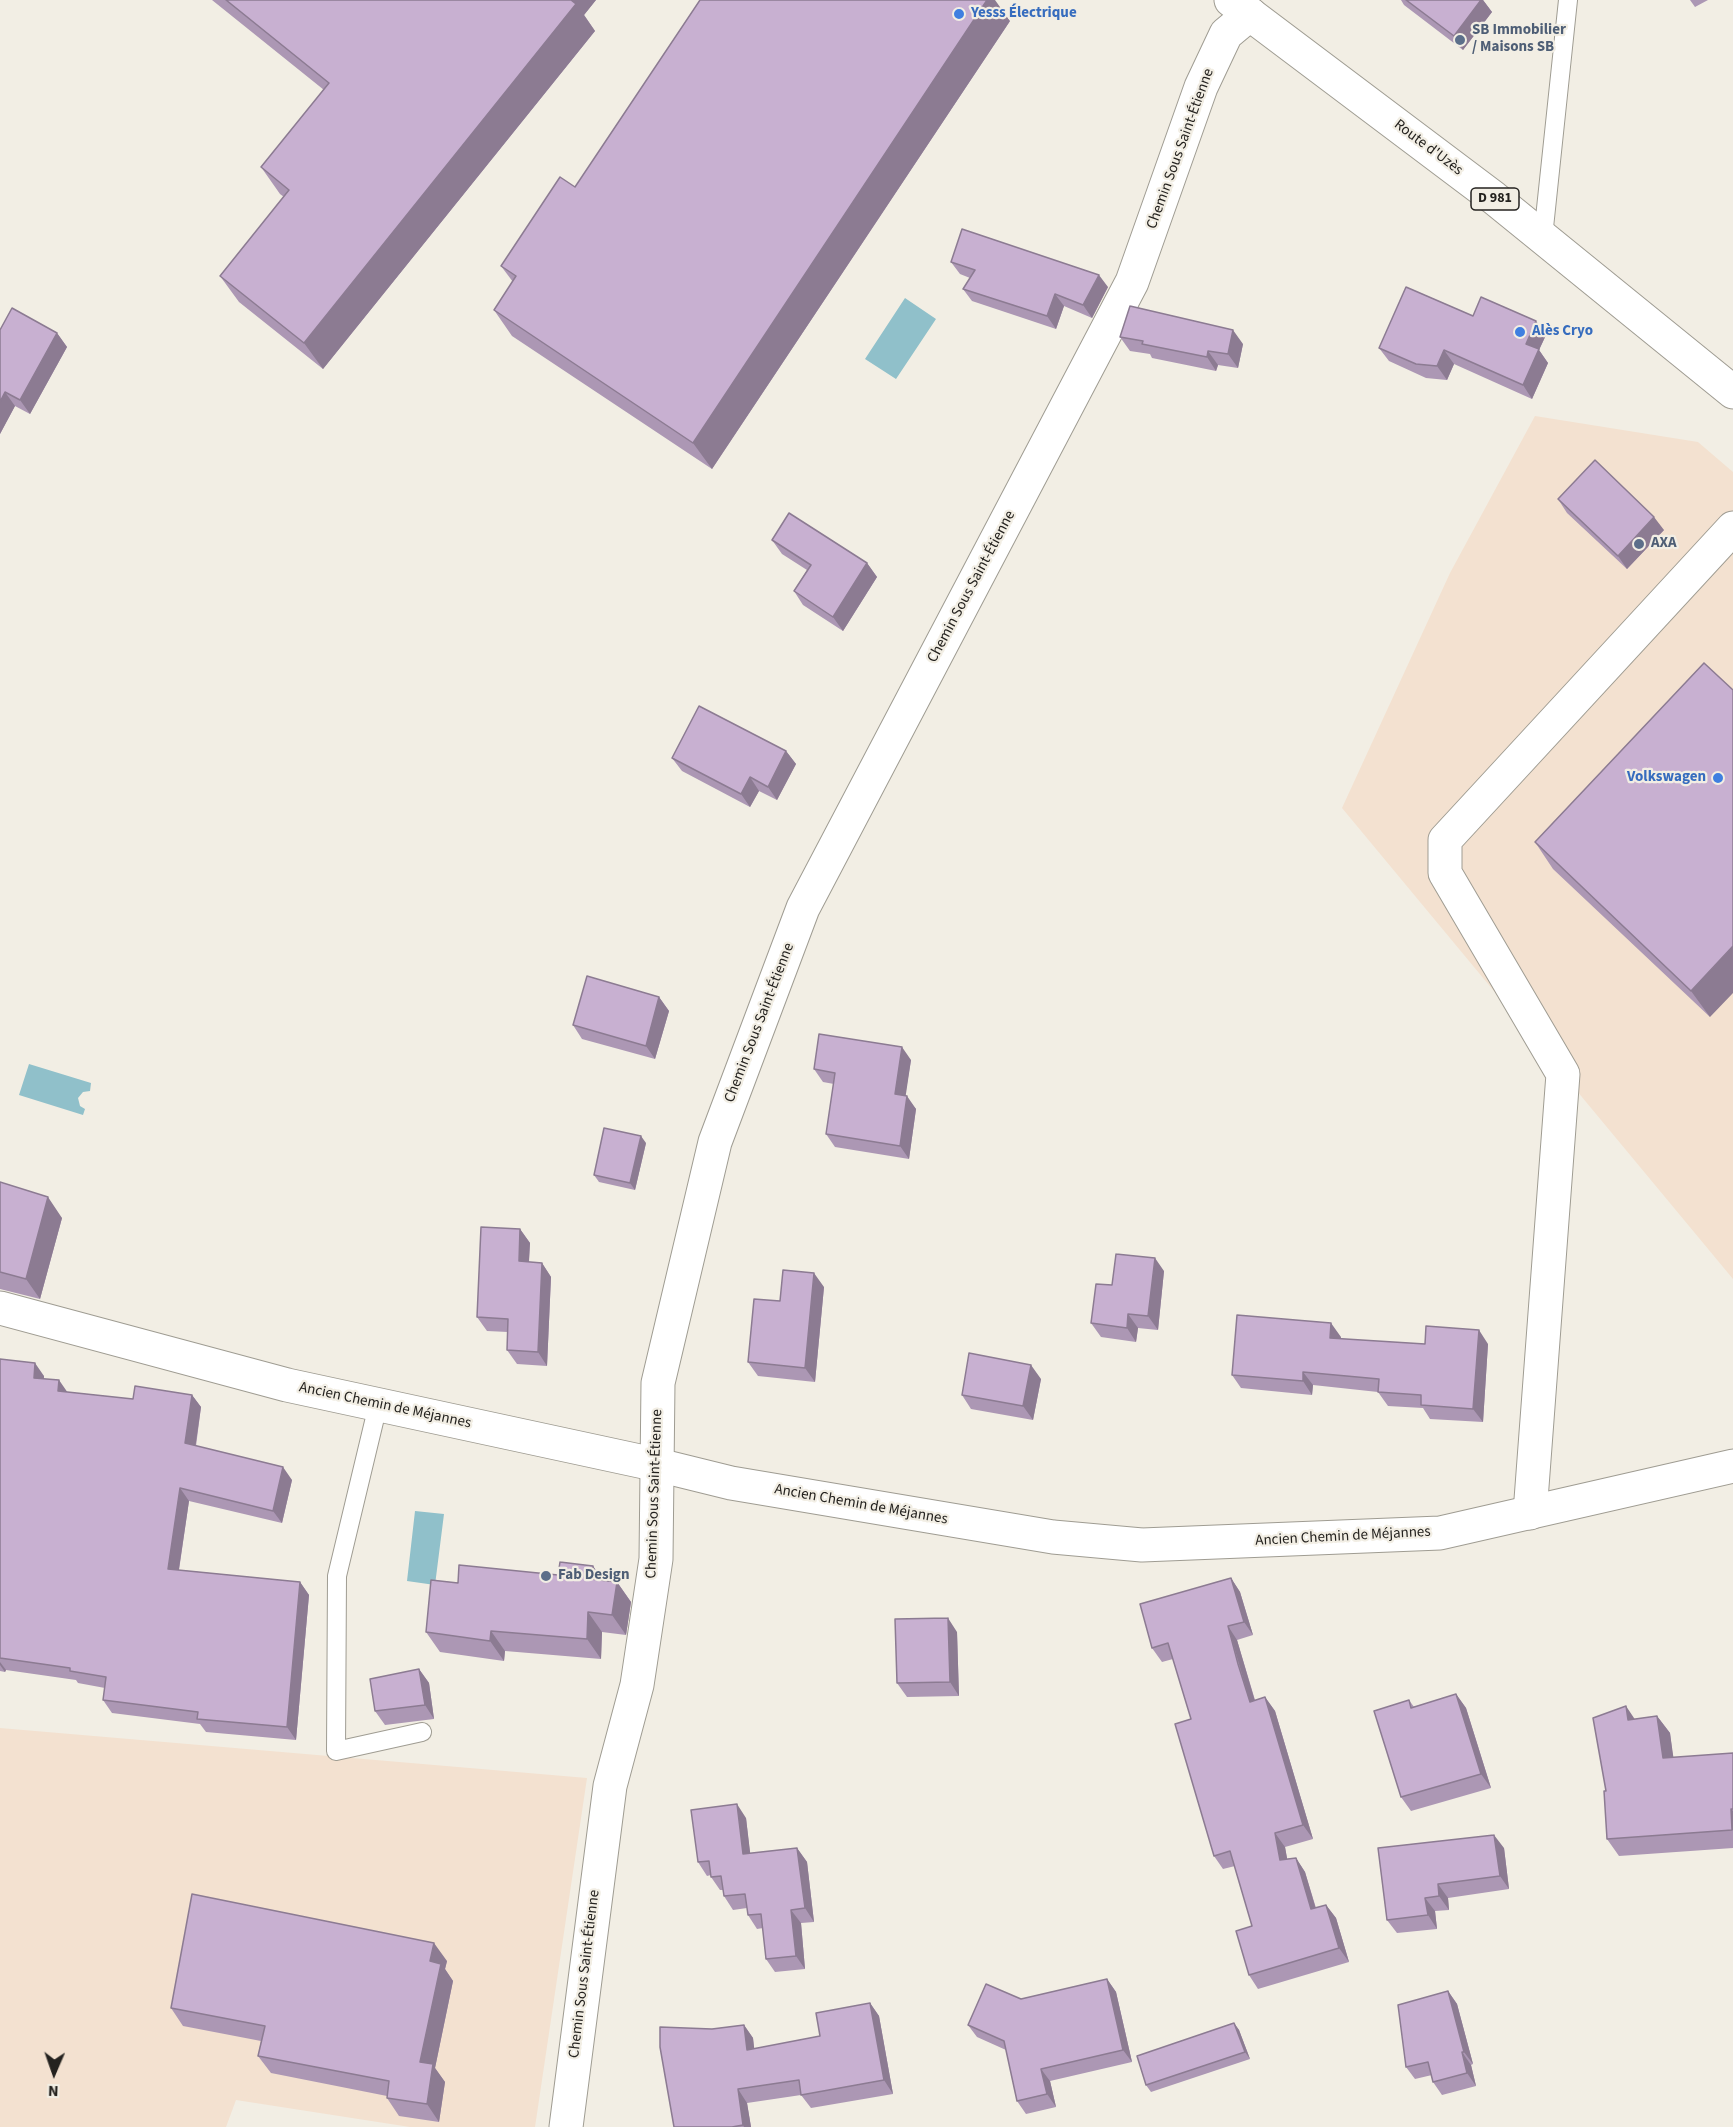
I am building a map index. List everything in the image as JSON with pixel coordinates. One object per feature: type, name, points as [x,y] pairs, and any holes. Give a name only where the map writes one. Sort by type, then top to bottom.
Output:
[{"type":"street","name":"Route d'Uzès","points":[[1241,7],[1494,198],[1733,392]]},
{"type":"street","name":"Chemin Sous Saint-Étienne","points":[[566,2127],[610,1786],[637,1684],[656,1558],[658,1383],[715,1142],[803,908],[1132,282],[1201,87],[1241,7]]},
{"type":"street","points":[[1530,1513],[1563,1074],[1445,873],[1445,840],[1733,528]]},
{"type":"street","name":"Ancien Chemin de Méjannes","points":[[0,1308],[287,1385],[658,1465],[731,1483],[1053,1537],[1142,1545],[1440,1533],[1733,1466]]},
{"type":"lane","points":[[1543,237],[1568,0]]},
{"type":"lane","points":[[378,1405],[336,1576],[336,1751],[422,1732]]},
{"type":"shaded area","points":[[1535,416],[1698,442],[1733,472],[1733,1279],[1342,808],[1450,573]]},
{"type":"shaded area","points":[[0,1728],[587,1778],[535,2127],[410,2127],[236,2100],[226,2127],[0,2127]]},
{"type":"water","points":[[905,298],[936,319],[896,379],[865,359]]},
{"type":"water","points":[[29,1064],[91,1083],[90,1091],[83,1092],[78,1098],[80,1106],[85,1109],[83,1115],[19,1095]]},
{"type":"water","points":[[415,1511],[444,1514],[435,1585],[407,1581]]},
{"type":"building","points":[[226,0],[571,0],[576,4],[304,343],[220,276],[289,190],[261,167],[329,83]]},
{"type":"building","points":[[700,0],[987,0],[693,443],[494,310],[516,276],[501,266],[560,177],[575,187]]},
{"type":"building","points":[[1406,0],[1481,0],[1454,36]]},
{"type":"building","points":[[962,229],[1099,275],[1083,305],[1055,294],[1047,316],[963,289],[975,270],[951,262]]},
{"type":"building","points":[[1406,287],[1473,316],[1481,297],[1536,321],[1526,344],[1539,349],[1523,385],[1444,350],[1437,366],[1416,364],[1379,348]]},
{"type":"building","points":[[1130,306],[1233,330],[1228,354],[1208,351],[1207,357],[1142,344],[1143,341],[1120,337]]},
{"type":"building","points":[[12,308],[57,333],[20,400],[5,392],[0,402],[0,330]]},
{"type":"building","points":[[1595,460],[1654,517],[1618,556],[1558,499]]},
{"type":"building","points":[[789,513],[867,563],[833,617],[794,591],[811,565],[772,540]]},
{"type":"building","points":[[1704,663],[1733,690],[1733,946],[1691,991],[1535,842]]},
{"type":"building","points":[[699,706],[786,751],[768,787],[750,777],[741,794],[672,758]]},
{"type":"building","points":[[587,976],[659,997],[646,1046],[573,1025]]},
{"type":"building","points":[[819,1034],[902,1047],[895,1094],[907,1096],[900,1146],[826,1134],[835,1073],[814,1069]]},
{"type":"building","points":[[604,1128],[641,1136],[630,1183],[594,1175]]},
{"type":"building","points":[[0,1182],[48,1197],[26,1279],[0,1272]]},
{"type":"building","points":[[481,1227],[520,1229],[519,1261],[542,1263],[538,1352],[507,1350],[508,1319],[477,1317]]},
{"type":"building","points":[[1116,1254],[1155,1258],[1148,1316],[1128,1314],[1127,1328],[1091,1323],[1096,1284],[1112,1285]]},
{"type":"building","points":[[783,1270],[814,1273],[805,1368],[748,1362],[754,1299],[780,1301]]},
{"type":"building","points":[[1237,1315],[1331,1323],[1330,1338],[1425,1344],[1426,1326],[1479,1330],[1473,1409],[1421,1405],[1421,1395],[1378,1392],[1379,1379],[1303,1372],[1303,1381],[1232,1375]]},
{"type":"building","points":[[969,1353],[1031,1365],[1023,1406],[962,1395]]},
{"type":"building","points":[[0,1359],[35,1363],[34,1378],[59,1380],[58,1391],[133,1399],[135,1386],[192,1395],[185,1443],[283,1467],[273,1511],[180,1488],[168,1569],[300,1582],[287,1727],[197,1719],[198,1712],[103,1700],[106,1677],[70,1671],[70,1668],[0,1658]]},
{"type":"building","points":[[560,1562],[593,1566],[591,1579],[617,1582],[612,1615],[588,1612],[587,1639],[491,1631],[490,1641],[426,1632],[431,1580],[458,1583],[459,1565],[558,1575]]},
{"type":"building","points":[[1231,1578],[1244,1622],[1228,1626],[1238,1664],[1250,1702],[1265,1697],[1303,1825],[1275,1833],[1280,1860],[1296,1858],[1311,1909],[1326,1905],[1339,1948],[1249,1975],[1236,1931],[1252,1926],[1230,1851],[1214,1856],[1175,1724],[1191,1719],[1168,1643],[1152,1648],[1140,1604]]},
{"type":"building","points":[[948,1618],[950,1682],[897,1683],[895,1619]]},
{"type":"building","points":[[419,1669],[425,1705],[375,1711],[370,1679]]},
{"type":"building","points":[[1456,1694],[1481,1774],[1401,1797],[1374,1711],[1409,1700],[1411,1708]]},
{"type":"building","points":[[1626,1706],[1628,1720],[1657,1716],[1663,1758],[1733,1753],[1732,1830],[1607,1839],[1604,1791],[1606,1791],[1593,1718]]},
{"type":"building","points":[[737,1804],[743,1854],[797,1848],[805,1908],[791,1910],[796,1956],[766,1959],[761,1914],[748,1915],[745,1894],[724,1896],[721,1876],[711,1877],[709,1861],[698,1862],[691,1810]]},
{"type":"building","points":[[1494,1835],[1500,1876],[1438,1884],[1439,1896],[1425,1898],[1428,1915],[1387,1920],[1378,1848]]},
{"type":"building","points":[[192,1894],[434,1943],[430,1961],[441,1964],[420,2062],[433,2064],[427,2104],[387,2098],[389,2081],[258,2056],[265,2026],[171,2008]]},
{"type":"building","points":[[1107,1979],[1123,2050],[1041,2069],[1047,2094],[1017,2101],[1004,2041],[968,2025],[986,1984],[1021,1999]]},
{"type":"building","points":[[1448,1991],[1464,2052],[1462,2052],[1467,2073],[1433,2082],[1428,2062],[1406,2067],[1398,2005]]},
{"type":"building","points":[[870,2003],[884,2080],[801,2095],[799,2080],[738,2089],[743,2125],[674,2127],[660,2047],[660,2027],[712,2029],[744,2025],[747,2050],[820,2036],[816,2013]]},
{"type":"building","points":[[1234,2023],[1245,2052],[1146,2085],[1137,2056]]},
{"type":"place","name":"Yesss Électrique","points":[[959,14]]},
{"type":"place","name":"SB Immobilier / Maisons SB","points":[[1460,40]]},
{"type":"place","name":"Alès Cryo","points":[[1520,332]]},
{"type":"place","name":"AXA","points":[[1639,544]]},
{"type":"place","name":"Volkswagen","points":[[1718,778]]},
{"type":"place","name":"Fab Design","points":[[546,1576]]}]
